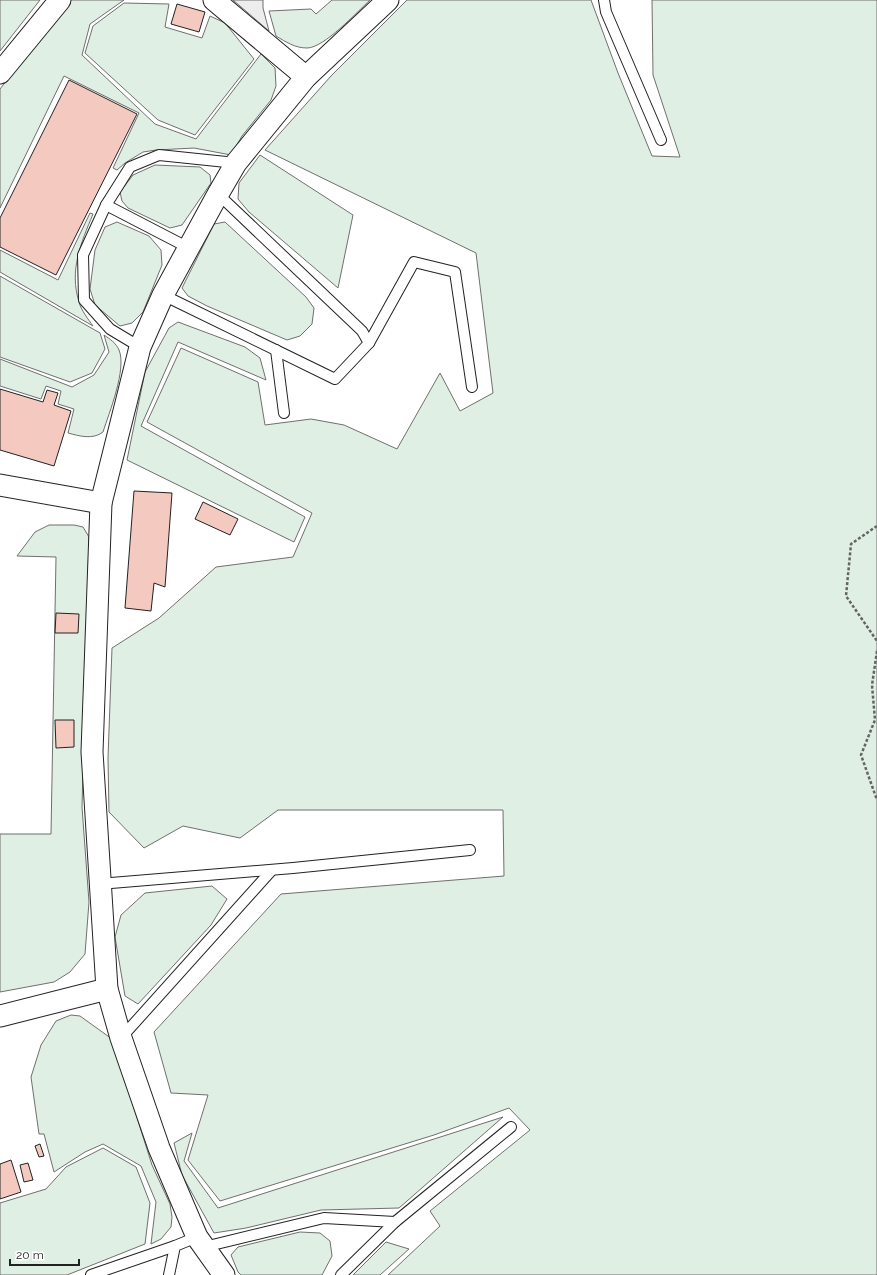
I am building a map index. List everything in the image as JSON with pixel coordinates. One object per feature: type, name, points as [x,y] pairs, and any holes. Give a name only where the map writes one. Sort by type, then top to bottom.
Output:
[{"type":"street","points":[[0,73],[60,0]]},
{"type":"street","points":[[214,0],[306,77]]},
{"type":"street","points":[[224,1275],[201,1242],[159,1148],[121,1038],[107,989],[99,884],[92,752],[101,503],[140,347],[163,296],[218,194],[236,163],[306,77],[388,0]]},
{"type":"street","points":[[0,485],[101,503]]},
{"type":"street","points":[[0,1016],[107,989]]},
{"type":"lane","points":[[604,0],[606,12],[661,140]]},
{"type":"lane","points":[[140,347],[110,329],[84,300],[83,255],[106,205],[130,167],[159,156],[236,163]]},
{"type":"lane","points":[[218,194],[362,331],[369,343]]},
{"type":"lane","points":[[106,205],[189,248]]},
{"type":"lane","points":[[163,296],[335,379],[369,343],[414,262],[455,272],[472,387]]},
{"type":"lane","points":[[276,350],[284,413]]},
{"type":"lane","points":[[99,884],[272,870],[470,850]]},
{"type":"lane","points":[[121,1038],[272,870]]},
{"type":"lane","points":[[341,1275],[395,1222],[511,1127]]},
{"type":"lane","points":[[91,1275],[175,1246],[324,1218],[395,1222]]},
{"type":"lane","points":[[169,1275],[175,1246]]},
{"type":"path","points":[[877,526],[851,544],[846,596],[877,642]]},
{"type":"path","points":[[877,651],[872,685],[875,720],[861,755],[877,800]]},
{"type":"green space","points":[[0,0],[40,0],[0,51]]},
{"type":"green space","points":[[70,0],[124,0],[90,24],[82,55],[155,124],[196,139],[261,54],[275,68],[276,86],[271,100],[242,136],[231,155],[194,148],[156,150],[143,152],[125,163],[117,170],[113,168],[139,113],[64,76],[0,208],[0,89]]},
{"type":"green space","points":[[332,0],[370,0],[331,36],[314,46],[307,48],[298,47],[276,36],[269,11],[311,9],[316,14]]},
{"type":"green space","points":[[407,0],[591,0],[618,73],[652,156],[680,157],[653,75],[652,0],[877,0],[877,1275],[388,1275],[440,1226],[430,1211],[530,1130],[509,1108],[434,1135],[220,1201],[188,1160],[208,1095],[171,1093],[154,1032],[281,894],[504,876],[503,810],[278,810],[240,838],[183,826],[144,848],[109,812],[108,758],[112,648],[159,618],[216,567],[293,557],[312,513],[147,422],[181,348],[258,382],[265,425],[311,419],[344,425],[397,449],[440,373],[460,411],[493,393],[476,253],[265,150],[331,76]]},
{"type":"green space","points":[[124,3],[169,4],[165,27],[202,38],[210,16],[225,23],[254,59],[195,135],[158,120],[85,53],[93,26]]},
{"type":"green space","points":[[260,155],[353,215],[338,288],[249,212],[238,199],[239,183]]},
{"type":"green space","points":[[155,165],[200,167],[210,175],[211,183],[182,225],[170,228],[128,208],[122,201],[120,192],[133,175]]},
{"type":"green space","points":[[90,213],[93,214],[84,235],[78,257],[75,279],[80,305],[93,326],[0,272],[0,250],[58,280]]},
{"type":"green space","points":[[117,222],[149,236],[161,250],[162,265],[143,312],[132,323],[120,326],[95,305],[90,289],[95,250],[105,227]]},
{"type":"green space","points":[[225,222],[306,297],[314,308],[312,324],[300,336],[287,340],[207,306],[188,296],[182,288],[214,224]]},
{"type":"green space","points":[[0,276],[100,333],[105,349],[92,373],[70,382],[0,357]]},
{"type":"green space","points":[[178,322],[245,347],[260,358],[266,380],[178,342],[141,426],[305,517],[294,542],[127,460],[145,372],[169,328]]},
{"type":"green space","points":[[104,335],[115,343],[118,348],[121,358],[121,368],[113,403],[103,432],[95,436],[86,437],[68,433],[74,409],[58,404],[61,391],[46,386],[41,399],[0,386],[0,359],[72,387],[94,375],[109,352]]},
{"type":"green space","points":[[49,525],[74,525],[83,527],[89,537],[82,807],[89,902],[85,954],[70,972],[54,982],[0,992],[0,834],[51,834],[56,557],[17,556],[35,532]]},
{"type":"green space","points":[[212,886],[227,899],[211,925],[138,1004],[125,996],[115,937],[121,915],[145,893]]},
{"type":"green space","points":[[71,1015],[80,1016],[112,1039],[152,1165],[170,1204],[172,1217],[171,1227],[161,1239],[151,1244],[156,1202],[141,1166],[103,1144],[85,1152],[54,1172],[44,1134],[39,1134],[31,1077],[41,1045],[56,1021]]},
{"type":"green space","points":[[503,1117],[399,1208],[321,1210],[246,1228],[214,1233],[182,1175],[174,1143],[192,1133],[184,1161],[218,1208]]},
{"type":"green space","points":[[103,1148],[136,1167],[150,1203],[145,1244],[67,1275],[0,1275],[0,1203],[46,1189],[66,1167]]},
{"type":"green space","points":[[300,1232],[320,1233],[330,1241],[332,1256],[322,1275],[241,1275],[238,1272],[231,1255],[238,1247]]},
{"type":"green space","points":[[386,1242],[409,1249],[380,1275],[353,1275]]},
{"type":"shaded area","points":[[233,0],[263,0],[263,8],[269,31]]},
{"type":"building","points":[[177,4],[205,12],[199,32],[171,24]]},
{"type":"building","points":[[69,80],[137,114],[56,275],[0,247],[0,218]]},
{"type":"building","points":[[0,389],[43,402],[47,390],[58,393],[54,405],[71,411],[54,466],[0,450]]},
{"type":"building","points":[[134,491],[172,493],[165,587],[154,583],[151,611],[125,608]]},
{"type":"building","points":[[203,502],[238,519],[230,535],[195,519]]},
{"type":"building","points":[[56,613],[79,614],[78,633],[55,633]]},
{"type":"building","points":[[55,720],[74,720],[74,747],[56,748]]},
{"type":"building","points":[[40,1144],[44,1156],[39,1157],[35,1146]]},
{"type":"building","points":[[11,1160],[21,1192],[0,1199],[0,1164]]},
{"type":"building","points":[[28,1163],[33,1180],[24,1182],[20,1165]]}]
